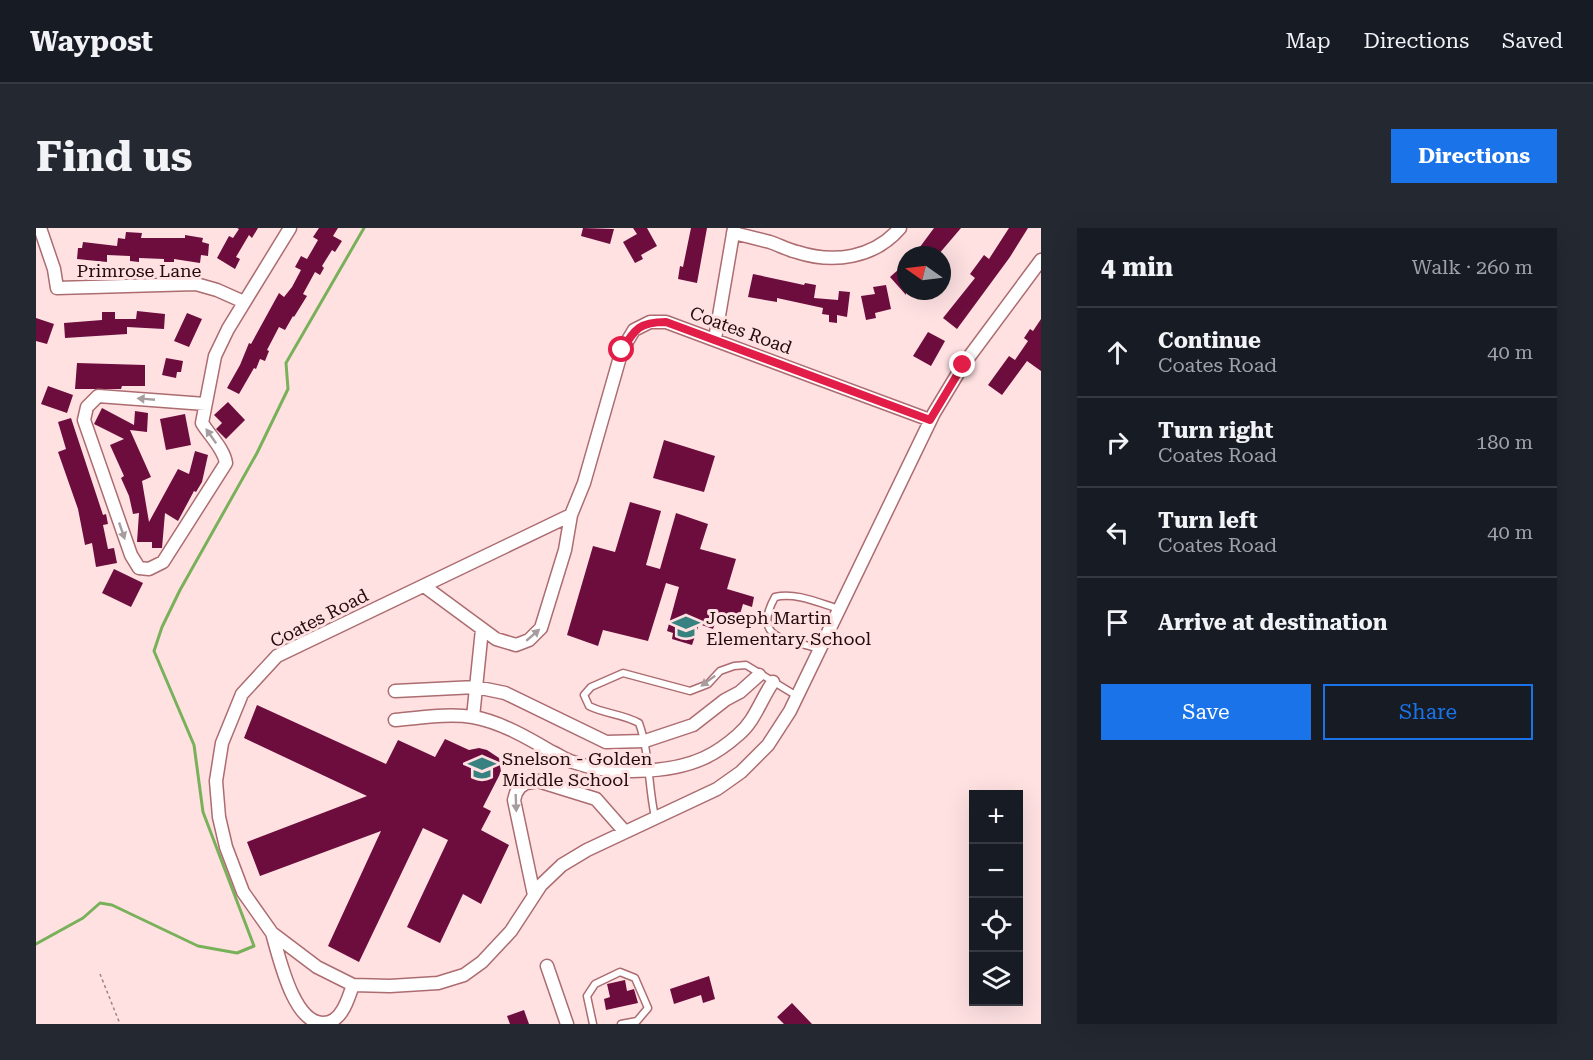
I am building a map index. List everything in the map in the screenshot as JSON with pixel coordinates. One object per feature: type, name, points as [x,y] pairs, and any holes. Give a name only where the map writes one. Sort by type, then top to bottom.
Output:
[{"type":"street","name":"Primrose Lane","points":[[40,228],[54,269],[57,288],[196,284],[244,302]]},
{"type":"street","points":[[205,404],[98,396],[87,407],[84,420],[131,555],[139,568],[149,568],[163,562],[226,463],[225,454],[202,423],[215,356],[244,302],[290,228]]},
{"type":"street","points":[[715,339],[734,231],[798,253],[827,259],[850,258],[870,251],[892,238],[900,228]]},
{"type":"street","name":"Coates Road","points":[[930,420],[666,322],[650,322],[634,330],[622,350],[584,483],[571,515],[277,656],[242,694],[222,743],[216,781],[219,817],[226,847],[243,892],[272,933],[317,967],[353,985],[390,987],[438,983],[464,975],[482,962],[511,931],[541,885],[562,865],[625,832],[717,789],[741,772],[768,745],[790,711],[930,420],[963,365],[1041,260]]},
{"type":"street","points":[[424,586],[496,639],[516,645],[529,640],[541,628],[565,550],[571,515]]},
{"type":"street","points":[[473,717],[482,629]]},
{"type":"street","points":[[395,691],[476,687],[505,693],[606,742],[645,741],[693,725],[725,700],[740,692],[759,675]]},
{"type":"street","points":[[395,720],[473,717],[498,725],[573,762],[607,769],[650,771],[667,769],[704,758],[739,735],[760,707],[773,682]]},
{"type":"street","points":[[534,895],[514,800],[516,793],[526,783],[538,781],[597,799],[625,832]]},
{"type":"street","points":[[272,933],[290,988],[301,1011],[310,1019],[321,1024],[332,1022],[342,1012],[353,985]]},
{"type":"street","points":[[547,966],[567,1024]]},
{"type":"lane","points":[[820,649],[773,635],[767,627],[770,606],[775,597],[784,595],[799,596],[839,609]]},
{"type":"lane","points":[[656,818],[651,797],[645,741],[639,723],[628,717],[604,713],[589,706],[584,695],[591,687],[623,673],[690,691],[708,684],[720,671],[746,665],[797,696]]},
{"type":"lane","points":[[593,1024],[587,996],[595,984],[621,972],[635,978],[648,1008],[637,1021],[621,1024]]},
{"type":"path","points":[[100,974],[120,1024]]},
{"type":"building","points":[[237,228],[258,228],[252,238],[249,235],[236,257],[240,259],[235,269],[217,258],[229,236],[233,238],[239,229]]},
{"type":"building","points":[[319,228],[338,228],[333,236],[342,241],[335,252],[332,250],[322,266],[324,268],[320,275],[315,272],[303,294],[307,296],[285,330],[279,327],[267,350],[269,351],[265,361],[260,359],[239,394],[227,388],[249,343],[251,344],[279,293],[284,297],[292,287],[301,270],[295,267],[301,256],[307,259],[318,240],[313,237]]},
{"type":"building","points":[[583,228],[614,229],[610,244],[581,236]]},
{"type":"building","points":[[633,228],[647,228],[657,246],[641,255],[643,259],[635,263],[623,242],[637,234]]},
{"type":"building","points":[[691,228],[707,228],[697,283],[678,279],[680,266],[683,267]]},
{"type":"building","points":[[934,228],[961,228],[946,246],[921,246]]},
{"type":"building","points":[[1009,228],[1028,228],[1010,257],[957,329],[943,318],[975,278],[970,274],[984,255],[989,259]]},
{"type":"building","points":[[126,232],[142,233],[141,238],[185,238],[185,235],[203,238],[202,242],[209,244],[208,256],[201,255],[200,263],[174,259],[174,262],[164,262],[164,259],[139,258],[139,262],[130,261],[130,256],[107,255],[107,262],[77,259],[78,248],[82,248],[83,242],[117,246],[118,238],[125,239]]},
{"type":"building","points":[[897,271],[897,285],[890,277]]},
{"type":"building","points":[[753,274],[804,285],[805,283],[816,285],[814,298],[838,300],[839,291],[850,292],[847,317],[837,315],[837,323],[829,322],[829,315],[822,314],[823,308],[777,298],[777,302],[748,297]]},
{"type":"building","points":[[886,285],[891,309],[875,313],[876,318],[866,320],[861,296],[875,294],[873,287]]},
{"type":"building","points":[[137,311],[165,314],[164,329],[127,327],[127,334],[65,338],[64,323],[102,320],[102,312],[115,312],[115,319],[136,319]]},
{"type":"building","points":[[187,313],[202,319],[189,347],[174,341]]},
{"type":"building","points":[[36,318],[54,324],[47,344],[36,341]]},
{"type":"building","points":[[1041,319],[1041,371],[1027,361],[1002,395],[988,385],[1009,356],[1015,360],[1028,341],[1024,338],[1030,329],[1033,331]]},
{"type":"building","points":[[928,332],[945,341],[931,366],[913,356]]},
{"type":"building","points":[[166,358],[183,361],[181,372],[177,372],[176,378],[162,375]]},
{"type":"building","points":[[77,363],[145,365],[145,386],[122,386],[121,389],[75,389]]},
{"type":"building","points":[[48,386],[73,395],[67,413],[41,404]]},
{"type":"building","points":[[228,402],[245,420],[226,439],[216,429],[222,423],[214,415]]},
{"type":"building","points":[[102,408],[134,425],[135,411],[148,413],[147,432],[130,430],[151,477],[142,481],[149,522],[178,469],[189,474],[195,451],[208,455],[202,482],[196,492],[194,491],[178,521],[165,513],[162,548],[152,548],[152,542],[137,542],[139,513],[133,514],[129,496],[121,478],[124,476],[110,445],[124,439],[94,424]]},
{"type":"building","points":[[185,414],[191,445],[166,450],[160,419]]},
{"type":"building","points":[[71,418],[103,515],[106,514],[108,524],[103,525],[108,549],[114,548],[117,563],[96,567],[92,543],[85,545],[78,509],[58,452],[66,449],[58,422]]},
{"type":"building","points":[[664,440],[715,456],[704,492],[653,478]]},
{"type":"building","points":[[630,502],[661,511],[646,565],[660,569],[676,513],[708,524],[700,549],[736,559],[727,589],[754,597],[752,607],[743,604],[737,624],[717,618],[713,629],[699,624],[692,645],[672,639],[673,633],[667,631],[679,587],[666,583],[648,641],[603,630],[598,646],[567,635],[593,546],[615,552]]},
{"type":"building","points":[[114,569],[143,583],[131,607],[102,593]]},
{"type":"building","points":[[257,705],[386,764],[398,740],[435,757],[445,739],[469,750],[479,748],[487,750],[499,758],[501,772],[483,807],[491,811],[481,830],[509,845],[481,904],[463,894],[440,943],[407,927],[448,840],[423,828],[359,962],[328,946],[381,831],[260,876],[247,842],[367,796],[244,738]]},
{"type":"building","points":[[709,976],[715,999],[703,1003],[701,995],[674,1004],[670,989]]},
{"type":"building","points":[[625,980],[627,991],[634,989],[638,1003],[606,1010],[604,999],[610,997],[607,984]]},
{"type":"building","points":[[792,1003],[812,1024],[784,1024],[777,1017]]},
{"type":"building","points":[[524,1010],[529,1024],[510,1024],[507,1016]]},
{"type":"waterway","points":[[36,944],[83,918],[100,903],[112,905],[198,946],[237,953],[254,946],[203,812],[194,745],[154,651],[162,627],[180,590],[257,453],[288,389],[286,363],[364,228]]},
{"type":"place","name":"Joseph Martin Elementary School","points":[[686,627]]},
{"type":"place","name":"Snelson - Golden Middle School","points":[[482,768]]},
{"type":"route","points":[[622,350],[634,330],[650,322],[666,322],[930,420],[963,365]]}]
